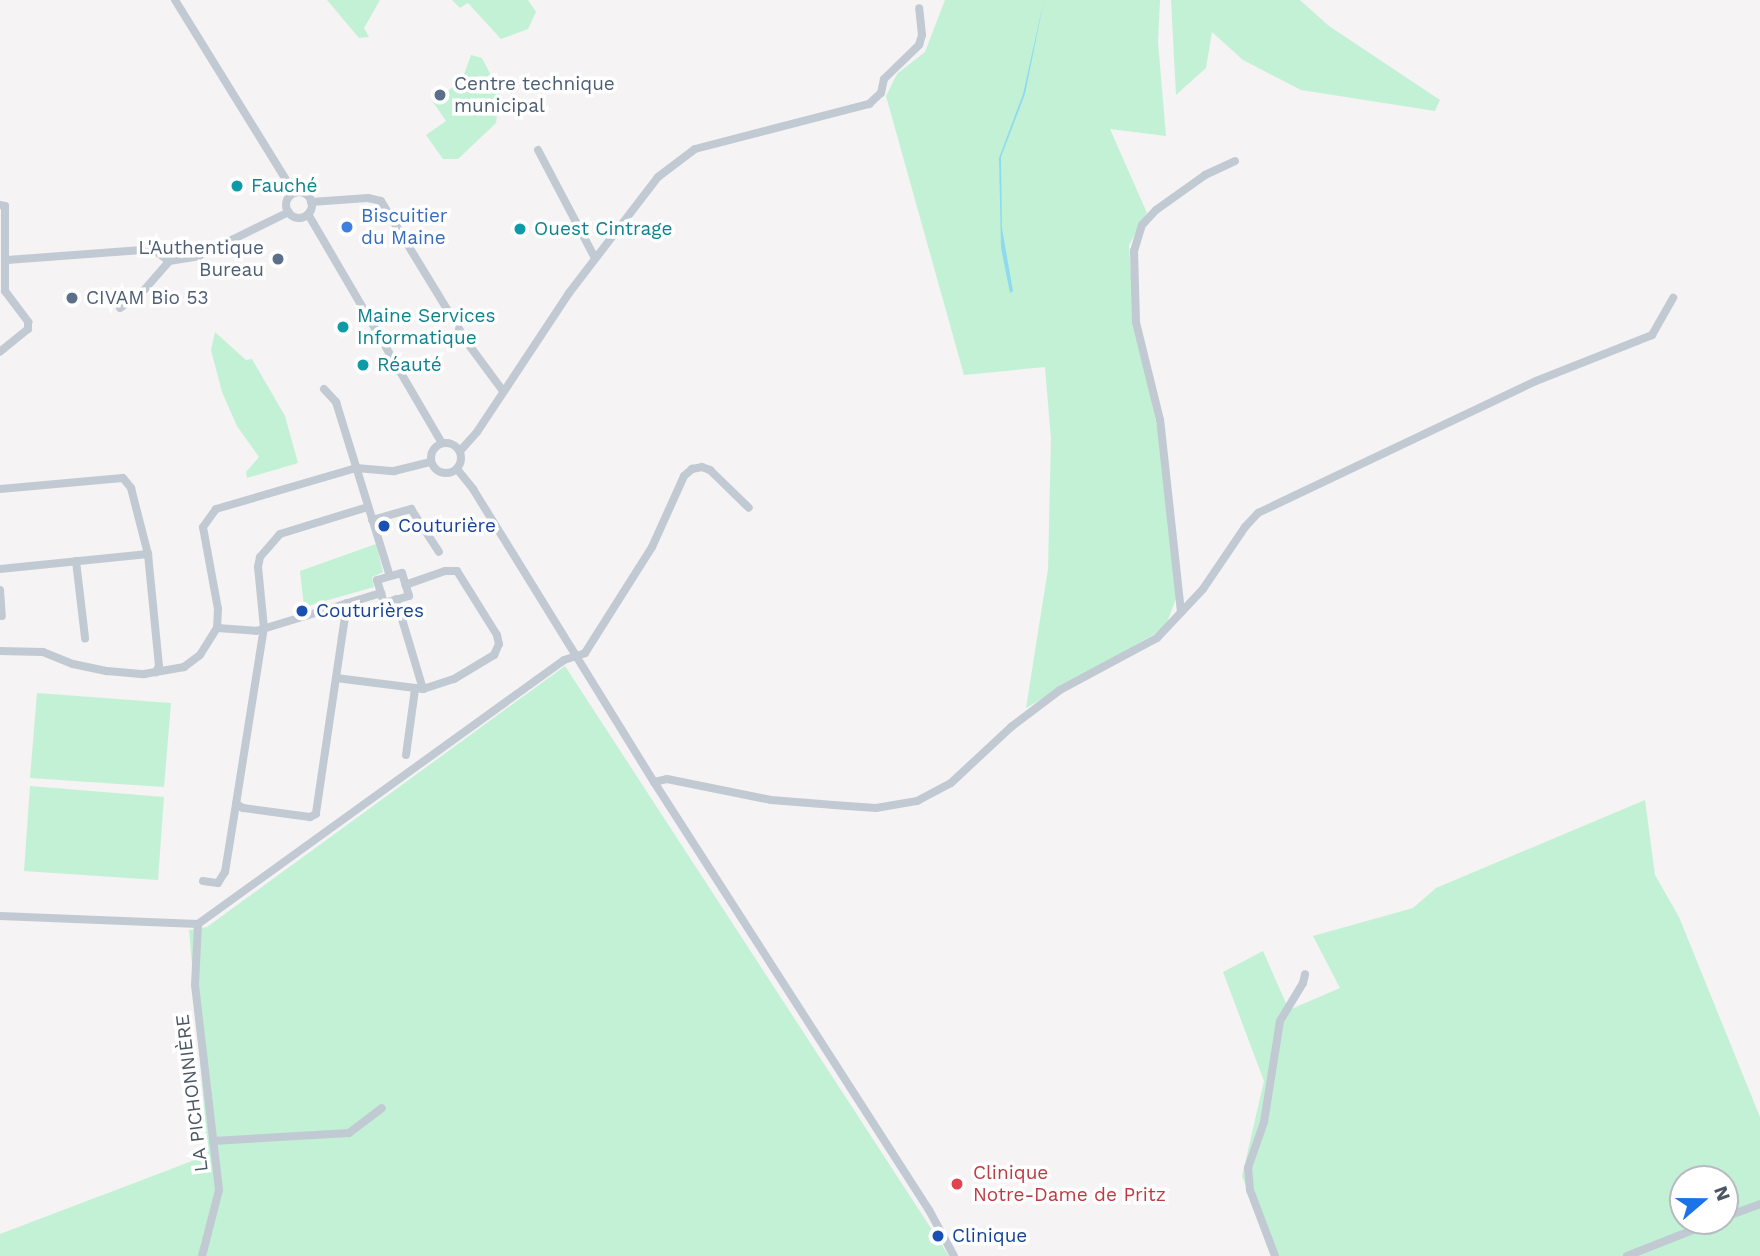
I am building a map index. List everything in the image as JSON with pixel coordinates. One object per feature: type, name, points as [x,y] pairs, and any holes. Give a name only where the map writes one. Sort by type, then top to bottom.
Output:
[{"type":"street","points":[[175,0],[295,194]]},
{"type":"street","points":[[460,451],[477,432],[595,258],[658,177],[695,149],[869,104],[881,93],[884,79],[919,45],[922,35],[919,8]]},
{"type":"street","points":[[538,150],[595,258]]},
{"type":"street","points":[[1181,612],[1160,420],[1136,322],[1134,251],[1142,225],[1156,210],[1205,175],[1236,161]]},
{"type":"street","points":[[295,194],[306,195],[311,202],[308,214],[442,443]]},
{"type":"street","points":[[295,194],[287,202],[289,212],[298,218],[308,214]]},
{"type":"street","points":[[311,202],[368,198],[381,201],[476,355],[503,391]]},
{"type":"street","points":[[0,352],[28,329],[29,322],[5,291],[7,260],[3,205]]},
{"type":"street","points":[[120,308],[145,289],[169,261],[199,257],[289,212]]},
{"type":"street","points":[[7,260],[154,250],[169,261]]},
{"type":"street","points":[[654,782],[667,779],[771,800],[847,806],[876,808],[917,801],[951,783],[1011,727],[1060,690],[1157,638],[1181,612],[1258,513],[1536,381],[1652,335],[1673,298]]},
{"type":"street","points":[[324,389],[337,402],[390,576]]},
{"type":"street","points":[[442,443],[450,443],[460,451],[462,461],[457,469],[442,473],[431,462],[432,453],[442,443]]},
{"type":"street","points":[[0,651],[36,651],[107,671],[156,672],[184,667],[194,660],[217,628],[218,610],[204,527],[208,517],[216,509],[356,468],[394,471],[431,462]]},
{"type":"street","points":[[0,916],[198,924],[564,660],[585,653],[652,547],[684,476],[702,467],[710,470],[749,508]]},
{"type":"street","points":[[457,469],[473,489],[654,782],[925,1203],[954,1256]]},
{"type":"street","points":[[0,489],[123,478],[131,488],[148,554],[159,666],[156,672]]},
{"type":"street","points":[[203,881],[218,883],[225,873],[264,628],[258,567],[269,544],[280,534],[368,508]]},
{"type":"street","points":[[372,520],[411,509],[439,552]]},
{"type":"street","points":[[0,569],[148,554]]},
{"type":"street","points":[[76,561],[85,638]]},
{"type":"street","points":[[336,678],[419,689],[454,679],[494,655],[499,644],[464,576],[457,571],[446,571],[405,585]]},
{"type":"street","points":[[402,573],[405,585],[409,596],[384,603],[377,580],[402,573]]},
{"type":"street","points":[[0,590],[2,616]]},
{"type":"street","points":[[217,628],[234,631],[264,628],[381,593]]},
{"type":"street","points":[[396,599],[419,689],[406,755]]},
{"type":"street","points":[[236,804],[243,808],[310,817],[316,814],[347,603]]},
{"type":"street","name":"LA PICHONNIÈRE","points":[[198,924],[195,985],[219,1190],[202,1256]]},
{"type":"street","points":[[1275,1256],[1250,1190],[1248,1168],[1264,1122],[1280,1021],[1303,983],[1305,974]]},
{"type":"street","points":[[214,1141],[349,1133],[382,1108]]},
{"type":"street","points":[[1739,1213],[1759,1207]]},
{"type":"street","points":[[1627,1256],[1680,1235]]},
{"type":"green space","points":[[327,0],[380,0],[364,28],[369,37],[359,38]]},
{"type":"green space","points":[[452,0],[528,0],[536,12],[528,29],[501,39],[468,3],[460,8]]},
{"type":"green space","points":[[945,0],[1160,0],[1158,42],[1166,136],[1110,129],[1147,213],[1129,245],[1134,320],[1160,440],[1177,596],[1165,628],[1026,708],[1048,569],[1051,439],[1045,367],[964,375],[886,96],[897,74],[925,52]]},
{"type":"green space","points":[[1171,0],[1300,0],[1329,26],[1440,100],[1435,111],[1301,90],[1243,60],[1212,32],[1206,68],[1176,95]]},
{"type":"green space","points":[[471,55],[482,58],[500,93],[496,123],[458,159],[443,159],[426,135],[446,121],[431,99],[433,88],[448,91],[462,80]]},
{"type":"green space","points":[[215,332],[246,360],[252,359],[285,416],[298,463],[247,478],[246,472],[259,457],[237,426],[222,392],[211,350]]},
{"type":"green space","points":[[376,544],[383,572],[372,577],[374,587],[304,607],[300,571]]},
{"type":"green space","points":[[565,666],[949,1256],[0,1256],[0,1234],[208,1155],[189,930],[207,927]]},
{"type":"green space","points":[[37,693],[171,703],[164,787],[30,778]]},
{"type":"green space","points":[[30,786],[164,797],[158,880],[24,871]]},
{"type":"green space","points":[[1645,800],[1655,875],[1679,917],[1760,1117],[1760,1256],[1272,1256],[1242,1176],[1264,1081],[1223,972],[1263,951],[1289,1010],[1340,988],[1313,936],[1413,908],[1436,888]]},
{"type":"water","points":[[1044,0],[1025,94],[1001,157],[1002,228],[1013,291],[1010,293],[1001,248],[999,158],[1023,94]]},
{"type":"place","name":"Centre technique municipal","points":[[440,95]]},
{"type":"place","name":"Fauché","points":[[237,186]]},
{"type":"place","name":"Biscuitier du Maine","points":[[347,227]]},
{"type":"place","name":"Ouest Cintrage","points":[[520,229]]},
{"type":"place","name":"L'Authentique Bureau","points":[[278,259]]},
{"type":"place","name":"CIVAM Bio 53","points":[[72,298]]},
{"type":"place","name":"Maine Services Informatique","points":[[343,327]]},
{"type":"place","name":"Réauté","points":[[363,365]]},
{"type":"place","name":"Couturière","points":[[384,526]]},
{"type":"place","name":"Couturières","points":[[302,611]]},
{"type":"place","name":"Clinique Notre-Dame de Pritz","points":[[957,1184]]},
{"type":"place","name":"Clinique","points":[[938,1236]]}]
